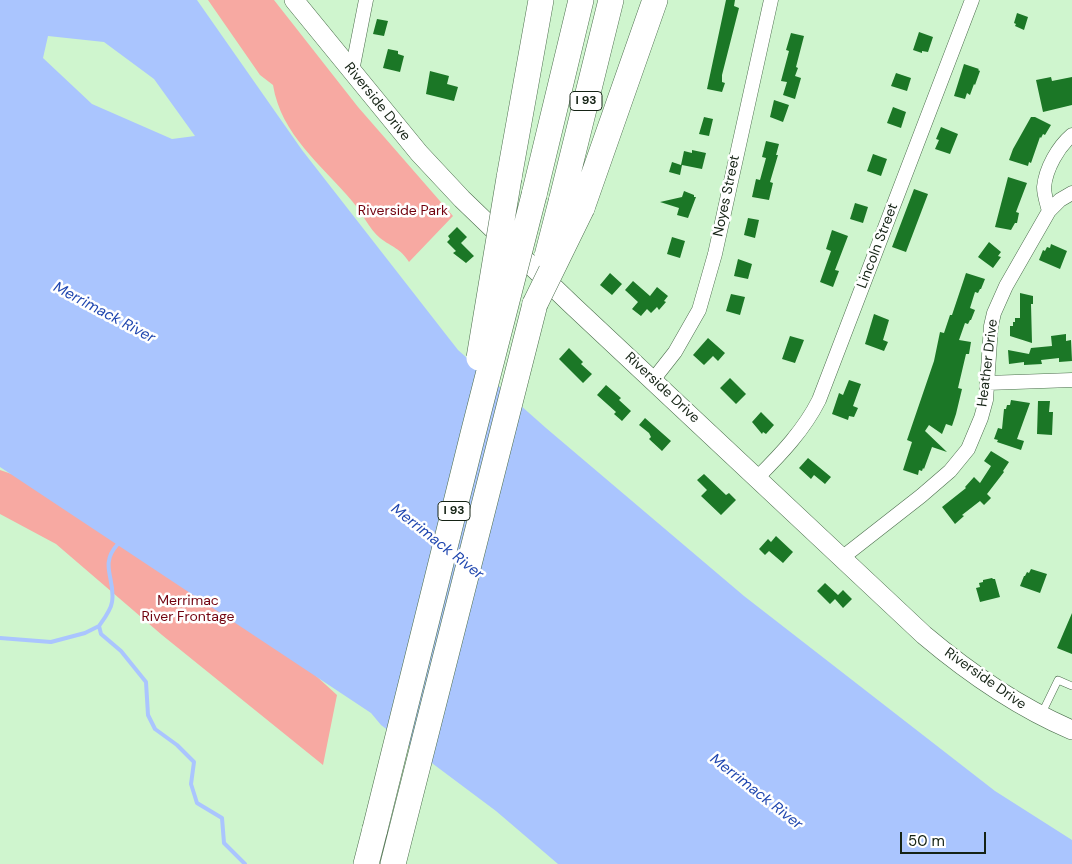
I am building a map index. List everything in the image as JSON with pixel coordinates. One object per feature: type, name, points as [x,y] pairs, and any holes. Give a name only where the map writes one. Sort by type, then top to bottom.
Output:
[{"type":"highway","points":[[472,434],[480,344],[541,0]]},
{"type":"highway","name":"I 93","points":[[366,864],[581,0]]},
{"type":"highway","name":"I 93","points":[[393,864],[535,304],[571,205],[611,0]]},
{"type":"highway","points":[[571,205],[655,0]]},
{"type":"main road","name":"Riverside Drive","points":[[294,0],[419,153],[462,199],[571,304],[758,477],[924,635],[956,662],[1028,709],[1072,730]]},
{"type":"street","points":[[352,71],[366,0]]},
{"type":"street","name":"Noyes Street","points":[[654,380],[675,352],[699,310],[714,254],[771,0]]},
{"type":"street","name":"Lincoln Street","points":[[758,477],[811,417],[819,400],[972,0]]},
{"type":"street","points":[[1049,211],[1044,187],[1048,173],[1060,147],[1072,135]]},
{"type":"street","name":"Heather Drive","points":[[843,557],[921,496],[959,462],[968,449],[981,418],[986,400],[991,326],[994,313],[1006,286],[1049,211],[1060,200],[1072,193]]},
{"type":"street","points":[[987,383],[1072,380]]},
{"type":"lane","points":[[1041,716],[1058,680],[1072,686]]},
{"type":"green space","name":"Riverside Park","points":[[208,0],[274,0],[358,107],[453,216],[409,262],[399,250],[376,234],[352,201],[304,148],[284,119],[277,103],[273,85],[260,75]]},
{"type":"green space","name":"Merrimac River Frontage","points":[[0,470],[58,490],[292,654],[337,695],[323,765],[162,635],[56,544],[0,514]]},
{"type":"water","name":"Merrimack River","points":[[0,0],[197,0],[302,150],[458,350],[546,428],[744,596],[995,791],[1072,840],[1072,864],[558,864],[496,811],[381,725],[371,713],[0,467]],"holes":[[[48,36],[104,42],[154,79],[195,136],[172,139],[92,104],[43,58]]]},
{"type":"building","points":[[726,0],[735,0],[734,6],[739,8],[722,75],[722,82],[725,83],[722,92],[707,89]]},
{"type":"building","points":[[1017,13],[1028,17],[1024,30],[1015,26]]},
{"type":"building","points":[[377,19],[388,21],[384,36],[373,34]]},
{"type":"building","points":[[919,32],[933,37],[928,52],[922,51],[922,53],[913,50]]},
{"type":"building","points":[[791,33],[804,36],[796,67],[798,68],[795,76],[801,78],[795,99],[783,95],[787,82],[781,81],[789,51],[786,50]]},
{"type":"building","points":[[388,49],[398,51],[398,54],[404,56],[400,72],[383,68]]},
{"type":"building","points":[[964,64],[980,71],[970,95],[967,93],[965,99],[954,96]]},
{"type":"building","points":[[430,71],[449,76],[447,84],[458,87],[454,101],[426,94]]},
{"type":"building","points":[[896,73],[911,78],[907,91],[891,86]]},
{"type":"building","points":[[1051,77],[1052,81],[1072,77],[1072,105],[1043,112],[1036,80]]},
{"type":"building","points":[[774,100],[789,105],[783,122],[770,117]]},
{"type":"building","points":[[893,107],[906,112],[901,128],[887,123]]},
{"type":"building","points":[[704,117],[713,119],[709,136],[699,134]]},
{"type":"building","points":[[1031,117],[1051,125],[1045,135],[1043,134],[1040,137],[1031,163],[1029,162],[1028,166],[1009,160]]},
{"type":"building","points":[[941,127],[958,134],[950,154],[935,149],[939,140],[936,139]]},
{"type":"building","points":[[766,141],[779,144],[776,155],[778,155],[770,182],[773,183],[769,200],[752,197],[756,179],[760,180],[766,158],[762,157]]},
{"type":"building","points":[[692,150],[706,153],[702,169],[682,165],[680,175],[669,172],[672,162],[681,165],[684,151],[692,153]]},
{"type":"building","points":[[873,154],[887,159],[881,176],[867,171]]},
{"type":"building","points":[[1008,177],[1027,183],[1016,212],[1019,213],[1017,223],[1015,223],[1011,230],[995,227]]},
{"type":"building","points":[[914,189],[928,194],[906,252],[892,247]]},
{"type":"building","points":[[684,191],[696,197],[688,218],[677,215],[679,208],[660,202],[682,197]]},
{"type":"building","points":[[855,203],[868,207],[863,223],[850,219]]},
{"type":"building","points":[[748,218],[759,220],[755,238],[744,235]]},
{"type":"building","points":[[457,227],[467,237],[461,243],[474,256],[466,263],[453,253],[456,251],[447,242],[450,239],[448,236]]},
{"type":"building","points":[[832,230],[848,236],[835,270],[839,271],[833,287],[820,282],[831,251],[826,249]]},
{"type":"building","points":[[672,237],[685,241],[680,258],[667,254]]},
{"type":"building","points":[[989,242],[1001,252],[998,256],[1001,257],[993,268],[978,257]]},
{"type":"building","points":[[1051,244],[1067,251],[1060,269],[1039,260],[1043,250],[1045,251],[1047,247],[1050,248]]},
{"type":"building","points":[[738,259],[752,264],[748,279],[734,276]]},
{"type":"building","points":[[610,273],[622,284],[612,295],[600,285]]},
{"type":"building","points":[[966,273],[985,279],[978,293],[975,292],[970,308],[975,310],[968,324],[965,323],[959,340],[971,342],[969,354],[966,354],[958,388],[962,389],[952,426],[946,424],[942,434],[929,425],[925,431],[947,452],[932,447],[924,469],[922,471],[919,470],[918,475],[903,470],[912,442],[907,440],[934,361],[940,332],[944,333],[950,315],[952,315]]},
{"type":"building","points":[[633,281],[650,296],[657,287],[668,296],[664,301],[666,302],[659,310],[657,307],[651,313],[647,309],[641,316],[632,309],[638,302],[625,290]]},
{"type":"building","points":[[1020,293],[1033,296],[1033,304],[1031,304],[1032,343],[1010,336],[1010,326],[1013,326],[1015,318],[1020,318]]},
{"type":"building","points":[[731,294],[745,297],[740,315],[726,311]]},
{"type":"building","points":[[874,314],[889,320],[883,340],[888,342],[884,351],[865,344]]},
{"type":"building","points":[[1066,334],[1066,341],[1071,340],[1072,361],[1059,362],[1059,358],[1041,360],[1042,364],[1024,365],[1024,362],[1009,364],[1008,350],[1029,354],[1031,348],[1052,346],[1051,336]]},
{"type":"building","points":[[790,336],[804,340],[795,363],[782,359]]},
{"type":"building","points":[[708,338],[725,353],[718,361],[713,356],[704,365],[693,355]]},
{"type":"building","points":[[569,348],[583,362],[581,364],[592,374],[583,383],[559,359]]},
{"type":"building","points":[[730,378],[746,394],[736,404],[720,388]]},
{"type":"building","points":[[849,380],[861,384],[853,406],[858,408],[854,417],[849,416],[848,420],[832,414],[839,393],[843,395]]},
{"type":"building","points":[[606,385],[621,398],[619,400],[631,411],[622,421],[614,414],[616,412],[597,395]]},
{"type":"building","points":[[1011,400],[1030,403],[1017,439],[1024,441],[1021,450],[997,442],[998,440],[994,439],[998,428],[1002,429],[1004,409],[1006,409],[1007,405],[1010,405]]},
{"type":"building","points":[[1038,401],[1050,401],[1049,412],[1053,412],[1052,435],[1037,434]]},
{"type":"building","points":[[761,412],[774,425],[766,434],[763,432],[762,434],[752,422]]},
{"type":"building","points":[[645,418],[671,441],[662,451],[649,439],[651,437],[649,433],[639,425]]},
{"type":"building","points":[[991,451],[1009,462],[1004,472],[987,494],[991,498],[984,505],[980,501],[962,515],[964,516],[955,524],[942,507],[966,488],[974,477],[980,483],[991,466],[984,461]]},
{"type":"building","points":[[808,458],[831,477],[825,484],[814,475],[811,479],[799,468]]},
{"type":"building","points":[[704,474],[726,495],[729,493],[736,500],[721,515],[701,496],[707,490],[697,480]]},
{"type":"building","points":[[776,536],[793,552],[783,563],[769,551],[765,555],[759,549],[768,539],[771,542]]},
{"type":"building","points":[[1031,569],[1047,574],[1040,593],[1020,586],[1024,576]]},
{"type":"building","points":[[995,579],[1000,597],[980,602],[976,588],[980,587],[979,583],[983,582],[983,580]]},
{"type":"building","points":[[825,583],[838,595],[843,590],[852,599],[843,608],[835,599],[830,604],[817,591]]},
{"type":"building","points":[[1072,613],[1072,654],[1057,648]]},
{"type":"waterway","points":[[117,545],[109,559],[109,573],[113,594],[109,611],[99,626],[101,634],[121,651],[146,682],[148,715],[155,729],[177,745],[194,762],[191,784],[197,803],[222,818],[224,843],[245,864]]},
{"type":"waterway","points":[[0,638],[51,642],[85,633],[99,626]]}]
